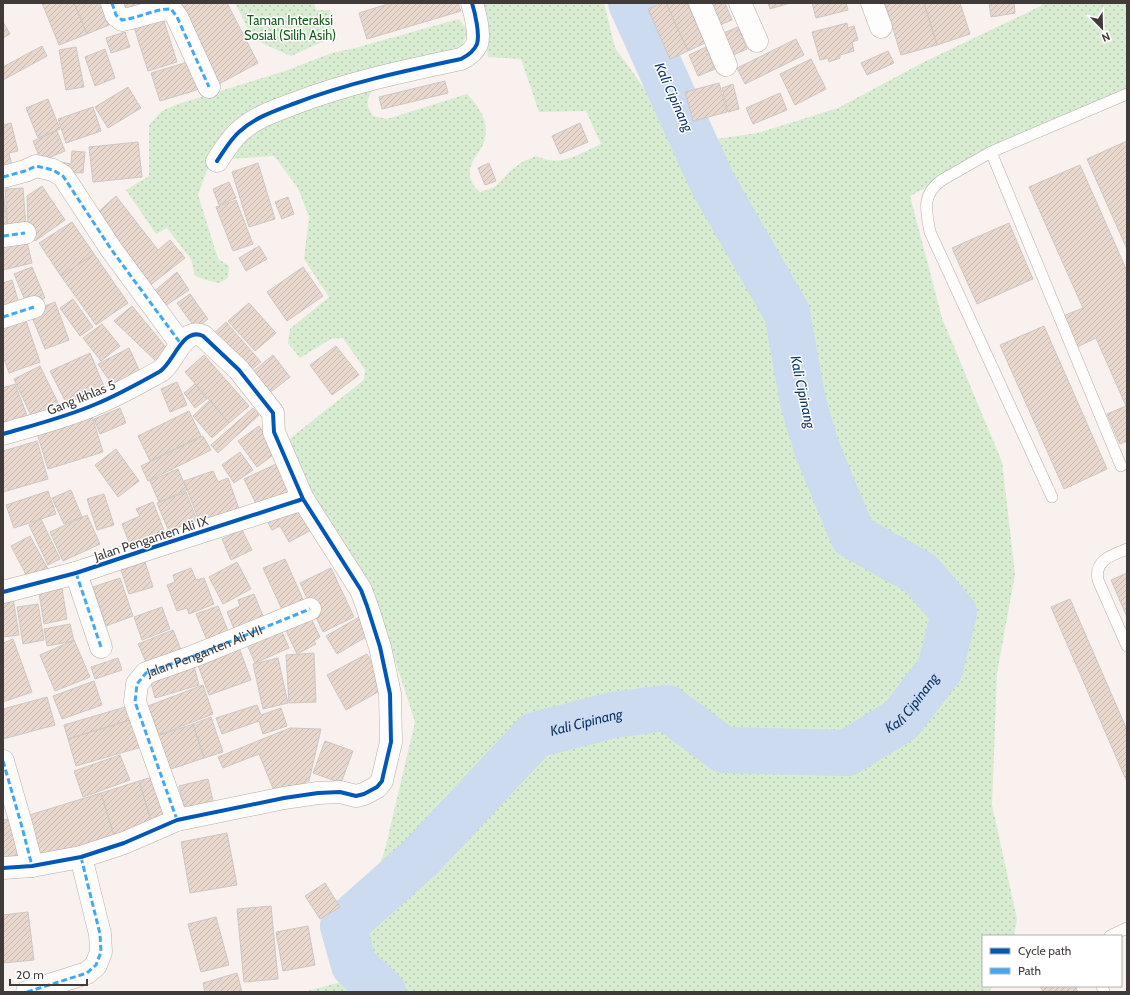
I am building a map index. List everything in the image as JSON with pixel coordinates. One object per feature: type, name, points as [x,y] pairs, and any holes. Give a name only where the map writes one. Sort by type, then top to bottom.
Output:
[{"type":"street","points":[[112,3],[116,15],[122,20],[162,9],[171,9],[177,17],[209,87]]},
{"type":"street","points":[[217,161],[232,139],[240,131],[254,121],[272,112],[324,92],[398,72],[461,59],[467,56],[476,44],[477,36],[472,3]]},
{"type":"street","points":[[700,3],[726,65]]},
{"type":"street","points":[[740,3],[757,41]]},
{"type":"street","points":[[872,3],[881,27]]},
{"type":"street","points":[[3,868],[32,866],[81,857],[130,841],[177,820],[284,798],[318,793],[340,792],[356,796],[364,794],[377,787],[382,781],[391,742],[390,694],[380,646],[368,606],[361,590],[303,499],[274,432],[273,413],[239,370],[217,348],[199,335],[192,335],[182,344],[111,249],[63,176],[53,170],[36,166],[4,177]]},
{"type":"street","points":[[3,236],[25,233]]},
{"type":"street","points":[[3,317],[34,307]]},
{"type":"street","name":"Gang Ikhlas 5","points":[[3,434],[52,420],[97,404],[163,370],[182,344]]},
{"type":"street","name":"Jalan Penganten Ali IX","points":[[3,592],[76,574],[303,499]]},
{"type":"street","points":[[76,574],[101,647]]},
{"type":"street","name":"Jalan Penganten Ali VII","points":[[177,820],[135,702],[137,684],[146,673],[194,656],[310,609]]},
{"type":"street","points":[[3,761],[32,866]]},
{"type":"street","points":[[27,992],[87,973],[96,965],[101,952],[100,934],[81,857]]},
{"type":"lane","points":[[1052,497],[930,232],[926,205],[928,193],[934,186],[991,152],[1127,94]]},
{"type":"lane","points":[[991,152],[1122,466]]},
{"type":"lane","points":[[1127,549],[1108,557],[1097,571],[1098,580],[1127,646]]},
{"type":"lane","points":[[1112,935],[1127,928]]},
{"type":"green space","name":"Taman Interaksi Sosial (Silih Asih)","points":[[235,3],[314,3],[316,10],[330,10],[335,36],[291,56],[253,39]]},
{"type":"green space","points":[[478,3],[604,3],[615,48],[658,107],[695,142],[758,133],[838,108],[924,62],[1041,6],[1042,3],[1127,3],[1127,91],[1030,132],[910,196],[942,318],[1002,462],[1015,574],[997,673],[992,805],[1017,919],[1014,935],[982,935],[982,987],[993,987],[988,992],[303,992],[345,981],[386,845],[415,722],[378,607],[293,472],[288,440],[364,380],[365,370],[343,338],[331,339],[300,358],[288,343],[290,329],[329,297],[304,259],[309,217],[298,188],[274,156],[228,159],[207,170],[198,195],[218,259],[229,266],[228,278],[219,283],[195,276],[191,259],[167,228],[156,234],[126,190],[149,176],[149,125],[162,111],[175,105],[285,71],[332,53],[459,19],[468,31],[461,48],[374,88],[368,99],[368,105],[373,116],[387,119],[467,94],[479,108],[484,119],[486,131],[481,149],[470,168],[471,180],[475,188],[480,192],[495,187],[509,172],[522,162],[536,156],[553,161],[561,160],[577,155],[601,144],[586,111],[539,112],[521,59],[488,57]]},
{"type":"building","points":[[42,3],[74,3],[87,34],[59,45]]},
{"type":"building","points":[[74,3],[105,3],[114,23],[87,34]]},
{"type":"building","points":[[120,3],[150,3],[123,11]]},
{"type":"building","points":[[176,3],[227,3],[258,63],[219,84]]},
{"type":"building","points":[[391,3],[458,3],[461,11],[367,39],[359,13]]},
{"type":"building","points":[[662,3],[666,3],[688,51],[670,59],[648,9]]},
{"type":"building","points":[[666,3],[687,3],[705,43],[688,51]]},
{"type":"building","points":[[711,3],[725,3],[732,20],[720,25]]},
{"type":"building","points":[[768,3],[790,3],[770,9]]},
{"type":"building","points":[[812,3],[846,3],[848,10],[816,18]]},
{"type":"building","points":[[885,3],[924,3],[937,45],[901,55]]},
{"type":"building","points":[[924,3],[960,3],[970,34],[937,45]]},
{"type":"building","points":[[989,3],[1014,3],[1015,13],[991,17]]},
{"type":"building","points":[[163,18],[177,62],[148,71],[134,27]]},
{"type":"building","points":[[3,22],[10,34],[3,38]]},
{"type":"building","points":[[847,23],[848,28],[854,26],[858,40],[852,42],[854,51],[840,55],[840,58],[829,62],[828,58],[820,60],[812,32]]},
{"type":"building","points":[[738,27],[747,49],[731,56],[721,34]]},
{"type":"building","points":[[125,32],[130,47],[111,53],[106,38]]},
{"type":"building","points":[[796,39],[804,55],[745,84],[737,68]]},
{"type":"building","points":[[42,46],[47,56],[3,80],[3,67]]},
{"type":"building","points":[[76,47],[84,87],[66,90],[59,50]]},
{"type":"building","points":[[706,47],[715,69],[698,76],[689,55]]},
{"type":"building","points":[[105,49],[115,78],[95,86],[85,57]]},
{"type":"building","points":[[888,51],[894,63],[867,75],[861,63]]},
{"type":"building","points":[[811,59],[826,89],[795,105],[780,74]]},
{"type":"building","points":[[191,61],[200,89],[160,101],[151,73]]},
{"type":"building","points":[[445,81],[448,93],[382,109],[379,97]]},
{"type":"building","points":[[719,83],[727,112],[693,121],[685,92]]},
{"type":"building","points":[[733,84],[739,109],[728,112],[722,88]]},
{"type":"building","points":[[128,87],[141,108],[108,128],[95,107]]},
{"type":"building","points":[[780,93],[787,110],[753,124],[746,108]]},
{"type":"building","points":[[48,99],[60,129],[38,138],[26,108]]},
{"type":"building","points":[[93,107],[101,131],[66,143],[58,119]]},
{"type":"building","points":[[11,123],[18,151],[9,153],[12,166],[3,168],[3,125]]},
{"type":"building","points":[[580,123],[588,142],[560,154],[552,136]]},
{"type":"building","points":[[57,131],[65,151],[41,161],[33,141]]},
{"type":"building","points":[[1127,141],[1127,249],[1087,159]]},
{"type":"building","points":[[138,142],[142,177],[93,182],[89,147]]},
{"type":"building","points":[[72,151],[85,152],[83,173],[61,172],[61,162],[71,164]]},
{"type":"building","points":[[258,163],[275,219],[249,227],[232,172]]},
{"type":"building","points":[[489,163],[496,181],[485,185],[478,168]]},
{"type":"building","points":[[1080,165],[1127,271],[1127,441],[1120,444],[1107,414],[1126,406],[1096,338],[1077,347],[1063,316],[1083,308],[1029,187]]},
{"type":"building","points":[[229,182],[236,198],[219,205],[213,189]]},
{"type":"building","points":[[42,186],[65,220],[35,241],[28,230],[27,196]]},
{"type":"building","points":[[23,188],[26,226],[8,227],[5,189]]},
{"type":"building","points":[[3,191],[8,230],[3,231]]},
{"type":"building","points":[[116,196],[158,250],[170,240],[185,258],[149,286],[96,214]]},
{"type":"building","points":[[288,197],[294,214],[282,219],[275,202]]},
{"type":"building","points":[[236,200],[253,244],[233,251],[216,207]]},
{"type":"building","points":[[72,222],[94,254],[61,276],[39,243]]},
{"type":"building","points":[[1009,223],[1033,279],[977,304],[952,248]]},
{"type":"building","points":[[25,234],[32,263],[3,270],[3,240]]},
{"type":"building","points":[[259,246],[267,259],[246,271],[239,258]]},
{"type":"building","points":[[94,254],[128,303],[96,325],[61,276]]},
{"type":"building","points":[[32,267],[45,298],[27,305],[14,274]]},
{"type":"building","points":[[303,267],[323,296],[287,321],[267,292]]},
{"type":"building","points":[[177,272],[189,290],[162,308],[151,294]]},
{"type":"building","points":[[12,280],[20,307],[3,312],[3,283]]},
{"type":"building","points":[[190,294],[208,319],[196,329],[177,303]]},
{"type":"building","points":[[73,299],[93,327],[80,336],[60,308]]},
{"type":"building","points":[[55,302],[69,340],[45,349],[30,312]]},
{"type":"building","points":[[249,303],[276,333],[255,351],[228,321]]},
{"type":"building","points":[[132,306],[169,351],[158,363],[114,321]]},
{"type":"building","points":[[23,312],[40,362],[9,373],[3,356],[3,319]]},
{"type":"building","points":[[226,322],[261,362],[247,373],[211,336]]},
{"type":"building","points":[[102,324],[120,346],[101,361],[83,338]]},
{"type":"building","points":[[1044,326],[1107,469],[1064,489],[1000,345]]},
{"type":"building","points":[[336,346],[359,375],[332,395],[310,365]]},
{"type":"building","points":[[129,348],[142,376],[114,387],[98,364]]},
{"type":"building","points":[[90,353],[108,396],[70,410],[50,371]]},
{"type":"building","points":[[204,355],[249,406],[229,423],[185,372]]},
{"type":"building","points":[[273,355],[290,377],[263,398],[246,377]]},
{"type":"building","points":[[40,366],[61,409],[34,422],[14,379]]},
{"type":"building","points":[[177,382],[187,405],[170,412],[161,389]]},
{"type":"building","points":[[15,384],[28,418],[3,428],[3,388]]},
{"type":"building","points":[[195,384],[207,399],[195,408],[184,393]]},
{"type":"building","points":[[210,400],[229,423],[212,438],[193,416]]},
{"type":"building","points":[[120,408],[126,423],[100,434],[94,419]]},
{"type":"building","points":[[253,408],[259,415],[218,453],[211,445]]},
{"type":"building","points":[[189,411],[201,436],[150,461],[138,436]]},
{"type":"building","points":[[92,416],[103,452],[48,469],[37,433]]},
{"type":"building","points":[[259,426],[277,452],[257,467],[238,441]]},
{"type":"building","points":[[203,436],[211,450],[148,481],[141,466]]},
{"type":"building","points":[[37,441],[48,479],[3,492],[3,451]]},
{"type":"building","points":[[116,449],[139,481],[118,497],[95,465]]},
{"type":"building","points":[[240,452],[253,470],[234,483],[222,465]]},
{"type":"building","points":[[276,464],[291,496],[259,510],[244,479]]},
{"type":"building","points":[[178,469],[187,490],[159,502],[150,481]]},
{"type":"building","points":[[213,471],[218,482],[228,478],[239,509],[200,524],[184,481]]},
{"type":"building","points":[[71,490],[82,517],[64,524],[52,498]]},
{"type":"building","points":[[48,491],[56,514],[14,528],[6,505]]},
{"type":"building","points":[[186,492],[200,528],[172,539],[157,503]]},
{"type":"building","points":[[104,494],[114,525],[97,530],[87,499]]},
{"type":"building","points":[[153,502],[165,533],[130,545],[122,524],[140,516],[136,509]]},
{"type":"building","points":[[301,504],[315,528],[289,542],[280,526],[272,530],[268,523]]},
{"type":"building","points":[[87,515],[100,544],[63,561],[50,532]]},
{"type":"building","points":[[41,519],[60,559],[48,565],[29,525]]},
{"type":"building","points":[[242,530],[252,550],[231,560],[222,539]]},
{"type":"building","points":[[30,536],[49,571],[30,582],[11,546]]},
{"type":"building","points":[[285,559],[305,604],[284,614],[263,568]]},
{"type":"building","points":[[145,562],[153,587],[129,594],[121,570]]},
{"type":"building","points":[[237,562],[251,589],[223,604],[209,577]]},
{"type":"building","points":[[191,568],[196,580],[204,578],[214,604],[189,614],[187,608],[177,611],[167,585],[175,582],[173,575]]},
{"type":"building","points":[[331,568],[354,617],[323,632],[300,583]]},
{"type":"building","points":[[1127,573],[1127,617],[1111,580]]},
{"type":"building","points":[[120,578],[133,616],[106,626],[93,587]]},
{"type":"building","points":[[62,589],[67,619],[44,624],[39,593]]},
{"type":"building","points":[[254,594],[265,621],[236,633],[227,612],[240,606],[238,600]]},
{"type":"building","points":[[13,598],[19,635],[3,637],[3,600]]},
{"type":"building","points":[[1070,599],[1127,730],[1127,782],[1051,607]]},
{"type":"building","points":[[38,604],[44,640],[23,644],[17,607]]},
{"type":"building","points":[[218,606],[230,636],[209,645],[196,614]]},
{"type":"building","points":[[162,607],[170,629],[142,640],[134,617]]},
{"type":"building","points":[[308,612],[320,637],[314,641],[316,644],[297,654],[283,624]]},
{"type":"building","points":[[361,616],[371,634],[337,654],[326,636]]},
{"type":"building","points":[[70,624],[74,641],[47,646],[44,629]]},
{"type":"building","points":[[279,625],[289,648],[255,663],[245,640]]},
{"type":"building","points":[[173,630],[182,652],[148,666],[138,644]]},
{"type":"building","points":[[13,639],[32,692],[3,702],[3,643]]},
{"type":"building","points":[[74,640],[90,677],[55,691],[40,655]]},
{"type":"building","points":[[238,645],[251,680],[209,695],[196,660]]},
{"type":"building","points":[[314,653],[316,702],[289,703],[286,655]]},
{"type":"building","points":[[367,654],[385,688],[346,710],[327,675]]},
{"type":"building","points":[[118,658],[122,670],[95,679],[91,667]]},
{"type":"building","points":[[278,658],[288,703],[263,709],[253,664]]},
{"type":"building","points":[[193,662],[199,685],[155,698],[149,675]]},
{"type":"building","points":[[94,681],[102,705],[62,719],[53,696]]},
{"type":"building","points":[[203,685],[213,714],[159,735],[148,706]]},
{"type":"building","points":[[47,697],[55,725],[3,739],[3,709]]},
{"type":"building","points":[[132,705],[136,718],[68,739],[64,725]]},
{"type":"building","points":[[257,705],[261,715],[281,708],[287,726],[263,734],[259,721],[222,734],[216,718]]},
{"type":"building","points":[[211,717],[223,752],[204,758],[193,724]]},
{"type":"building","points":[[136,718],[145,746],[76,766],[68,739]]},
{"type":"building","points":[[193,724],[204,758],[168,770],[157,736]]},
{"type":"building","points":[[290,728],[321,729],[309,781],[275,793],[259,754],[223,768],[218,757]]},
{"type":"building","points":[[325,741],[353,751],[341,783],[313,773]]},
{"type":"building","points":[[120,755],[130,780],[83,797],[74,771]]},
{"type":"building","points":[[156,776],[169,819],[152,824],[139,781]]},
{"type":"building","points":[[208,779],[213,801],[184,808],[179,786]]},
{"type":"building","points":[[139,781],[152,824],[114,836],[101,793]]},
{"type":"building","points":[[101,793],[114,836],[37,860],[23,817]]},
{"type":"building","points":[[19,817],[25,854],[3,858],[3,820]]},
{"type":"building","points":[[227,833],[237,885],[190,893],[181,842]]},
{"type":"building","points":[[325,883],[340,907],[320,919],[305,896]]},
{"type":"building","points":[[271,906],[278,979],[244,982],[237,909]]},
{"type":"building","points":[[28,912],[34,960],[3,963],[3,915]]},
{"type":"building","points":[[216,917],[229,965],[201,972],[188,924]]},
{"type":"building","points":[[308,926],[315,965],[283,971],[276,932]]},
{"type":"building","points":[[237,973],[242,992],[205,992],[203,983]]},
{"type":"building","points":[[1040,987],[1076,987],[1078,992],[1043,992]]},
{"type":"waterway","name":"Kali Cipinang","points":[[383,992],[354,965],[343,926],[421,857],[535,735],[613,715],[667,708],[724,750],[847,753],[901,720],[940,669],[954,613],[921,574],[853,536],[817,449],[803,402],[787,313],[713,184],[631,3]]},
{"type":"marked path","points":[[112,3],[116,15],[122,20],[159,10],[171,9],[177,17],[209,87]]},
{"type":"marked path","points":[[3,177],[25,171],[36,166],[53,170],[63,176],[111,249],[181,344]]},
{"type":"marked path","points":[[3,236],[25,233]]},
{"type":"marked path","points":[[3,317],[34,307]]},
{"type":"marked path","points":[[76,573],[101,647]]},
{"type":"marked path","points":[[177,820],[135,702],[137,684],[146,673],[194,656],[310,609]]},
{"type":"marked path","points":[[3,761],[32,866]]},
{"type":"marked path","points":[[27,992],[87,973],[96,965],[101,952],[100,934],[81,857]]},
{"type":"cycle path","points":[[217,161],[239,132],[251,123],[272,112],[334,90],[397,73],[461,59],[466,56],[474,49],[478,40],[477,24],[472,3]]},
{"type":"cycle path","points":[[3,434],[73,413],[112,397],[159,372],[164,368],[178,348],[189,336],[196,334],[203,336],[239,370],[273,413],[274,432],[303,499],[361,590],[380,647],[390,694],[391,742],[382,781],[377,787],[364,794],[356,796],[340,792],[318,793],[284,798],[177,820],[124,843],[81,857],[32,866],[3,868]]},
{"type":"cycle path","points":[[3,592],[76,573],[303,499]]}]
